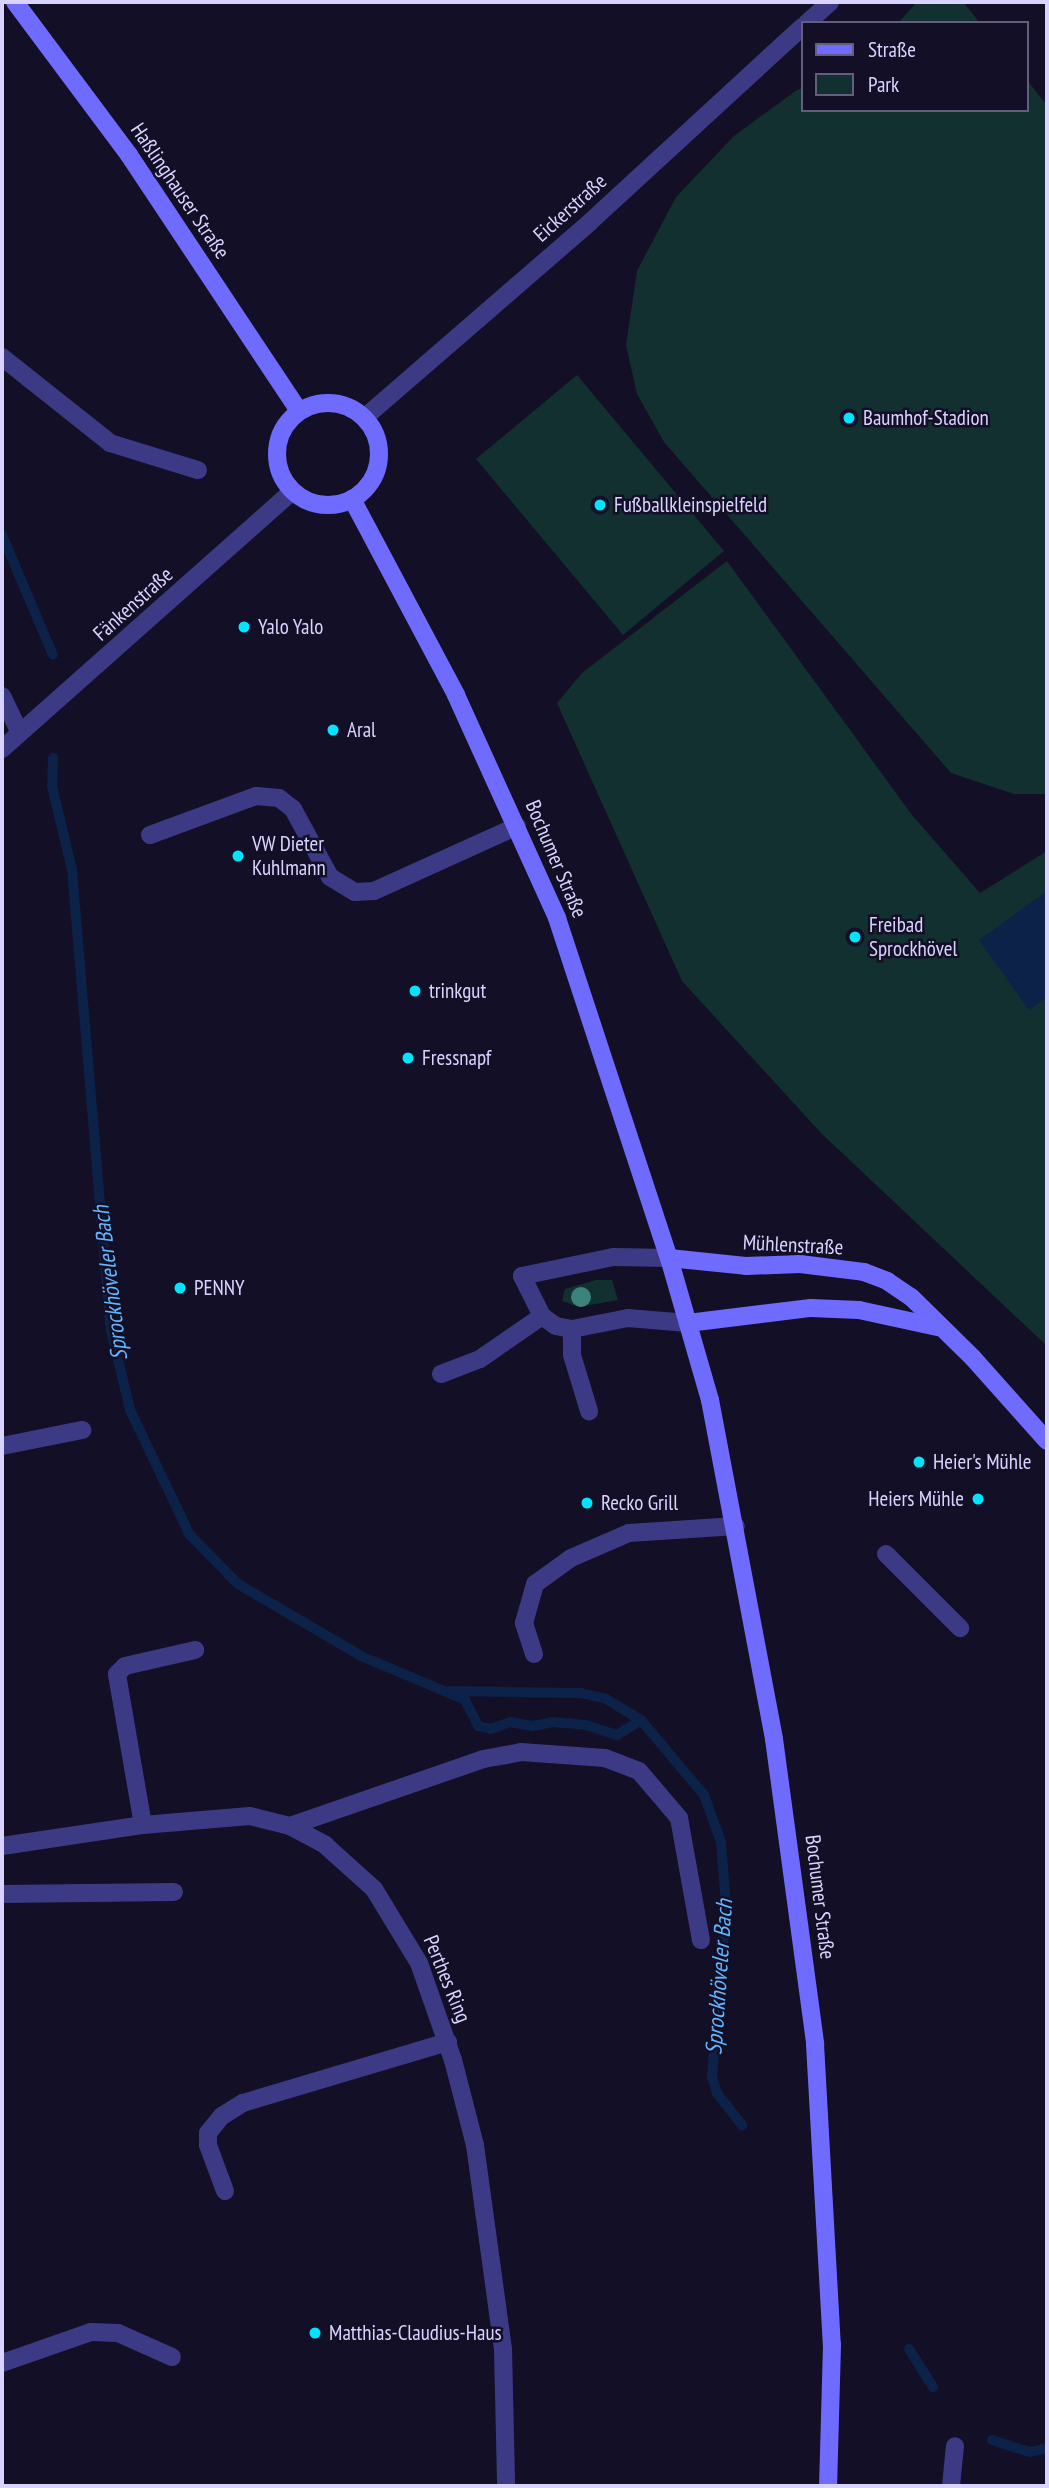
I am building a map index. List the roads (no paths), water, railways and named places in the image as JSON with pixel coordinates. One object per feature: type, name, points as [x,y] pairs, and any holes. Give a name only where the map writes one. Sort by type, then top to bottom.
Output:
[{"type":"main road","name":"Haßlinghauser Straße","points":[[15,2],[129,155],[299,411]]},
{"type":"main road","points":[[333,403],[364,418],[378,445],[378,461],[373,476],[352,499],[321,504],[293,491],[278,465],[277,449],[288,421],[299,411],[333,403]]},
{"type":"main road","name":"Bochumer Straße","points":[[352,499],[456,695],[557,918],[669,1258],[710,1400],[736,1525],[788,1829],[815,2044],[832,2345],[828,2486]]},
{"type":"main road","name":"Mühlenstraße","points":[[669,1258],[746,1266],[800,1264],[864,1272],[911,1297],[937,1327],[973,1359],[1047,1441]]},
{"type":"main road","name":"Mühlenstraße","points":[[688,1323],[811,1308],[859,1310],[937,1327]]},
{"type":"street","points":[[809,21],[830,2]]},
{"type":"street","name":"Eickerstraße","points":[[364,418],[590,222],[800,29]]},
{"type":"street","points":[[5,368],[110,443],[198,470]]},
{"type":"street","name":"Fänkenstraße","points":[[2,749],[293,491]]},
{"type":"street","points":[[2,696],[20,733]]},
{"type":"street","points":[[150,835],[256,796],[279,798],[293,809],[330,877],[355,892],[374,891],[517,826]]},
{"type":"street","points":[[669,1258],[613,1257],[522,1276],[542,1316],[572,1329],[628,1318],[688,1323]]},
{"type":"street","points":[[442,1374],[480,1359],[542,1316]]},
{"type":"street","points":[[572,1329],[572,1355],[589,1410]]},
{"type":"street","points":[[2,1446],[82,1430]]},
{"type":"street","points":[[534,1654],[524,1623],[535,1584],[571,1558],[629,1533],[736,1525]]},
{"type":"street","points":[[886,1554],[960,1628]]},
{"type":"street","points":[[143,1825],[117,1674],[125,1666],[195,1650]]},
{"type":"street","points":[[290,1826],[483,1759],[521,1752],[604,1758],[639,1771],[679,1818],[701,1940]]},
{"type":"street","name":"Perthes Ring","points":[[2,1846],[143,1825],[250,1816],[290,1826],[325,1845],[350,1867],[400,1924],[419,1963],[448,2042],[475,2145],[491,2242],[503,2349],[506,2486]]},
{"type":"street","points":[[2,1894],[174,1892]]},
{"type":"street","points":[[225,2191],[208,2146],[208,2133],[222,2116],[243,2103],[448,2042]]},
{"type":"street","points":[[2,2362],[91,2332],[118,2333],[172,2357]]},
{"type":"street","points":[[951,2486],[955,2446]]},
{"type":"water","points":[[1047,891],[1047,997],[1029,1010],[979,940]]},
{"type":"waterway","name":"Sprockhöveler Bach","points":[[2,535],[53,655]]},
{"type":"waterway","name":"Sprockhöveler Bach","points":[[53,758],[52,786],[72,870],[111,1330],[130,1410],[190,1535],[238,1584],[361,1656],[465,1700],[478,1726],[491,1729],[510,1722],[533,1726],[553,1722],[586,1725],[617,1735],[641,1720]]},
{"type":"waterway","name":"Sprockhöveler Bach","points":[[451,1691],[581,1693],[606,1699],[641,1720],[704,1795],[721,1842],[726,1906],[712,2077],[717,2093],[742,2125]]},
{"type":"waterway","name":"Sprockhöveler Bach","points":[[909,2349],[933,2387]]},
{"type":"waterway","name":"Sprockhöveler Bach","points":[[992,2440],[1030,2452],[1047,2448]]},
{"type":"place","name":"Baumhof-Stadion","points":[[849,418]]},
{"type":"place","name":"Fußballkleinspielfeld","points":[[600,505]]},
{"type":"place","name":"Yalo Yalo","points":[[244,627]]},
{"type":"place","name":"Aral","points":[[333,730]]},
{"type":"place","name":"VW Dieter Kuhlmann","points":[[238,856]]},
{"type":"place","name":"Freibad Sprockhövel","points":[[855,937]]},
{"type":"place","name":"trinkgut","points":[[415,991]]},
{"type":"place","name":"Fressnapf","points":[[408,1058]]},
{"type":"place","name":"PENNY","points":[[180,1288]]},
{"type":"place","name":"Heier's Mühle","points":[[919,1462]]},
{"type":"place","name":"Heiers Mühle","points":[[978,1499]]},
{"type":"place","name":"Recko Grill","points":[[587,1503]]},
{"type":"place","name":"Matthias-Claudius-Haus","points":[[315,2333]]}]
